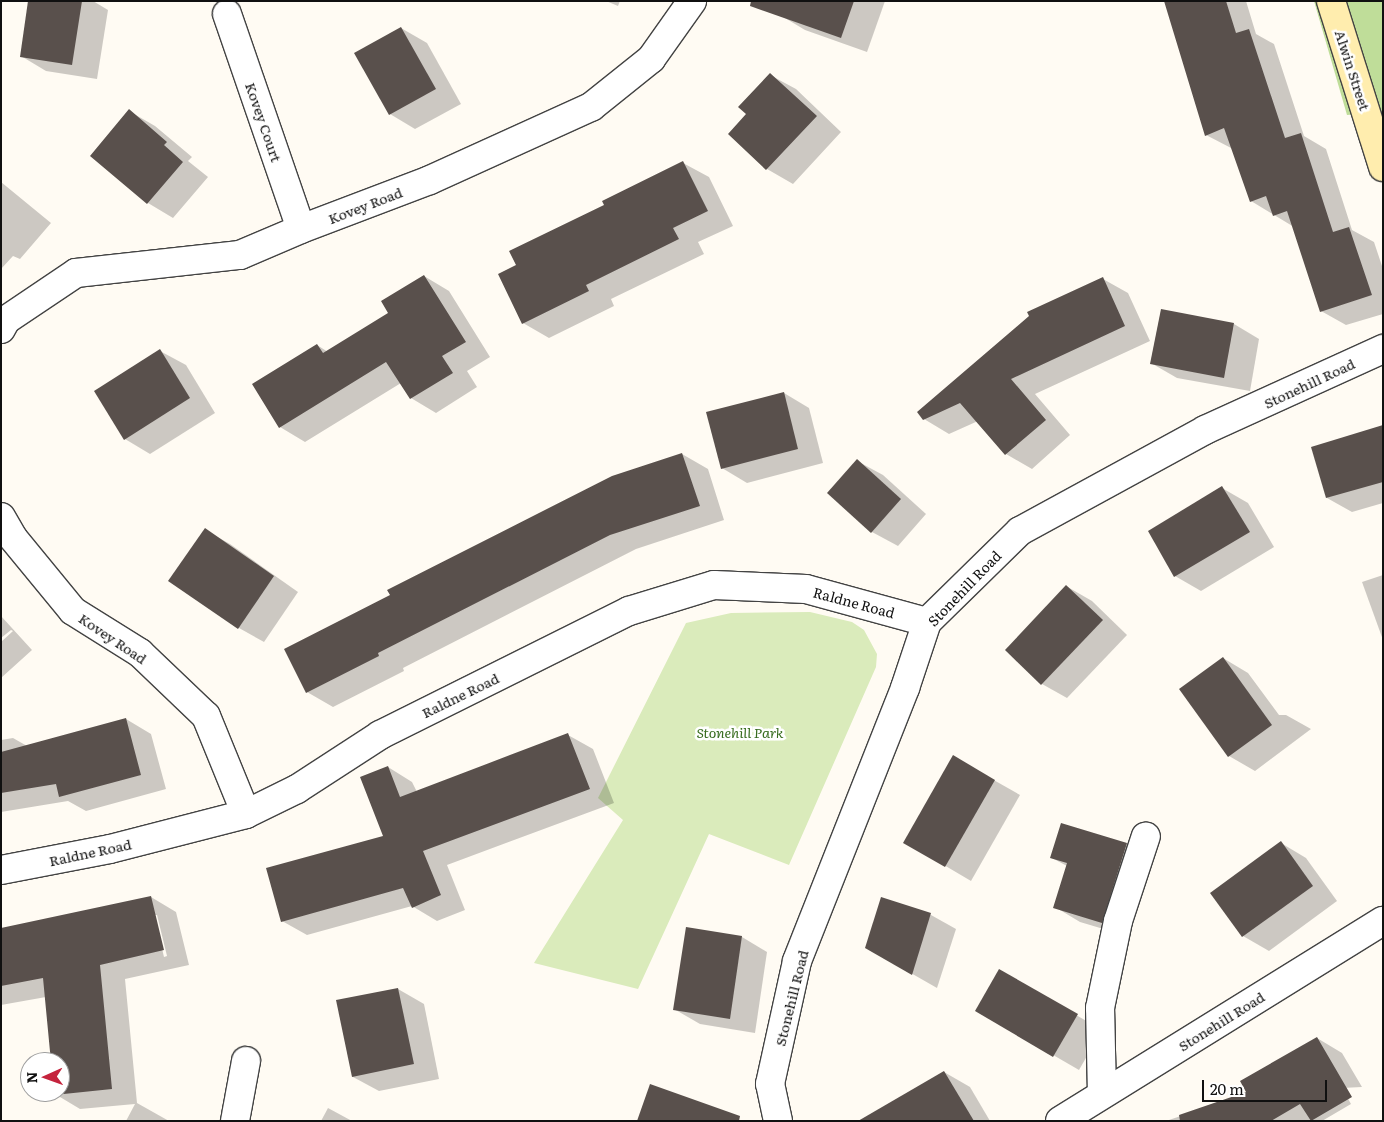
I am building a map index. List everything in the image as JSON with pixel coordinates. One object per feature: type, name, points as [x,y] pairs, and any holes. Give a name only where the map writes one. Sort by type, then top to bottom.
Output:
[{"type":"street","name":"Kovey Road","points":[[1,329],[6,320],[76,273],[240,255],[301,229],[430,180],[591,107],[651,59],[692,1]]},
{"type":"street","name":"Alwin Street","points":[[1331,1],[1383,167]]},
{"type":"street","name":"Kovey Court","points":[[227,14],[301,229]]},
{"type":"street","name":"Stonehill Road","points":[[778,1121],[770,1084],[797,961],[905,688],[927,622],[1020,531],[1205,430],[1383,349]]},
{"type":"street","name":"Kovey Road","points":[[1,517],[13,538],[73,611],[140,653],[206,716],[246,814]]},
{"type":"street","name":"Raldne Road","points":[[1,870],[110,849],[246,814],[297,788],[380,734],[629,611],[714,585],[806,589],[927,622]]},
{"type":"street","points":[[1102,1094],[1100,1008],[1118,921],[1146,836]]},
{"type":"street","name":"Stonehill Road","points":[[1060,1121],[1383,921]]},
{"type":"street","points":[[234,1121],[246,1061]]},
{"type":"green space","points":[[1314,1],[1383,1],[1383,112],[1347,115]]},
{"type":"green space","name":"Stonehill Park","points":[[810,612],[852,622],[864,630],[877,654],[876,667],[789,865],[709,834],[638,989],[534,963],[623,820],[598,798],[686,623],[731,613]]},
{"type":"building","points":[[28,1],[82,1],[72,65],[20,57]]},
{"type":"building","points":[[751,1],[854,1],[841,38],[750,6]]},
{"type":"building","points":[[1164,1],[1226,1],[1236,33],[1249,29],[1285,138],[1301,133],[1333,232],[1349,227],[1372,295],[1320,312],[1287,211],[1273,216],[1266,196],[1250,202],[1224,128],[1205,136]]},
{"type":"building","points":[[401,27],[436,89],[389,115],[354,53]]},
{"type":"building","points":[[770,73],[817,116],[766,170],[728,134],[746,114],[738,107]]},
{"type":"building","points":[[129,109],[167,142],[164,145],[183,162],[147,204],[90,156]]},
{"type":"building","points":[[683,161],[708,211],[673,228],[679,239],[586,285],[589,291],[522,324],[498,274],[516,265],[509,251],[604,205],[602,201]]},
{"type":"building","points":[[424,275],[466,342],[442,356],[453,373],[410,399],[386,362],[279,428],[252,384],[317,344],[323,353],[388,313],[381,301]]},
{"type":"building","points":[[1103,277],[1125,326],[1011,379],[1046,420],[1005,455],[960,403],[923,420],[917,412],[1029,316],[1027,312]]},
{"type":"building","points":[[1161,309],[1234,323],[1224,378],[1150,364]]},
{"type":"building","points":[[160,349],[190,398],[124,440],[94,391]]},
{"type":"building","points":[[784,392],[798,449],[721,469],[706,412]]},
{"type":"building","points":[[1383,425],[1383,482],[1326,498],[1311,447]]},
{"type":"building","points":[[682,453],[700,506],[610,535],[378,653],[379,656],[306,693],[284,649],[390,595],[387,590],[612,476]]},
{"type":"building","points":[[857,459],[901,499],[871,533],[827,493]]},
{"type":"building","points":[[1222,486],[1250,532],[1174,577],[1148,531]]},
{"type":"building","points":[[205,528],[274,576],[238,629],[168,581]]},
{"type":"building","points":[[1066,585],[1103,620],[1041,685],[1005,650]]},
{"type":"building","points":[[1223,657],[1272,725],[1228,757],[1179,689]]},
{"type":"building","points":[[126,718],[141,775],[59,797],[56,784],[1,793],[1,752]]},
{"type":"building","points":[[568,733],[590,789],[423,851],[441,895],[412,908],[403,888],[281,922],[266,868],[383,836],[360,777],[388,766],[400,797]]},
{"type":"building","points":[[953,755],[995,780],[945,867],[903,843]]},
{"type":"building","points":[[1061,823],[1127,843],[1102,923],[1053,908],[1067,863],[1050,858]]},
{"type":"building","points":[[1281,841],[1313,886],[1242,937],[1210,893]]},
{"type":"building","points":[[151,896],[164,950],[100,965],[112,1089],[70,1093],[70,1052],[50,1052],[43,978],[1,986],[1,928]]},
{"type":"building","points":[[881,897],[931,913],[912,975],[865,948]]},
{"type":"building","points":[[686,927],[742,936],[730,1019],[673,1010]]},
{"type":"building","points":[[999,969],[1078,1014],[1053,1057],[975,1011]]},
{"type":"building","points":[[398,988],[414,1064],[352,1077],[336,1000]]},
{"type":"building","points":[[1317,1037],[1352,1097],[1311,1121],[1300,1104],[1271,1121],[1180,1121],[1179,1115],[1246,1092],[1240,1081]]},
{"type":"building","points":[[944,1071],[974,1121],[858,1121]]},
{"type":"building","points":[[650,1084],[740,1116],[739,1121],[637,1121]]}]
